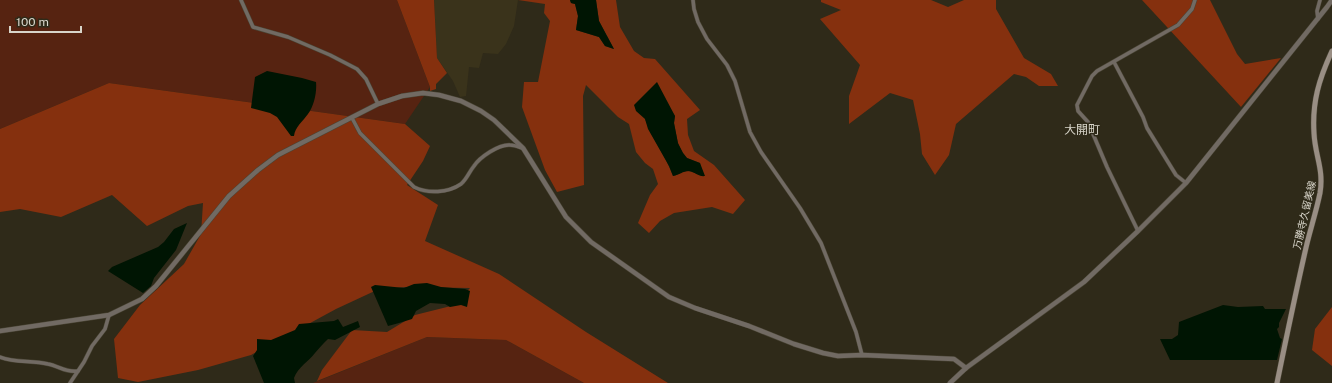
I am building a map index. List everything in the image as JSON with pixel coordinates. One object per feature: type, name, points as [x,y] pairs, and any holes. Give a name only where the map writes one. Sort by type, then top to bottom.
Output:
[{"type":"main road","name":"万勝寺久留美線","points":[[1277,383],[1322,177],[1314,135],[1314,117],[1317,90],[1321,75],[1332,51]]},
{"type":"street","points":[[240,0],[254,27],[288,37],[330,55],[357,69],[366,79],[378,104]]},
{"type":"street","points":[[693,0],[694,10],[698,22],[707,39],[727,65],[735,81],[750,132],[761,152],[800,208],[821,243],[856,332],[862,355]]},
{"type":"street","points":[[1138,231],[1110,173],[1088,122],[1078,111],[1077,105],[1092,76],[1097,71],[1178,25],[1192,8],[1195,0]]},
{"type":"street","points":[[1318,19],[1317,11],[1320,0]]},
{"type":"street","points":[[950,383],[966,368],[1084,282],[1186,183],[1332,0]]},
{"type":"street","points":[[1114,62],[1143,117],[1147,128],[1176,174],[1186,183]]},
{"type":"street","points":[[0,331],[109,315],[142,299],[156,286],[229,196],[258,170],[278,155],[378,104],[402,96],[423,93],[439,95],[461,101],[481,111],[494,120],[523,148],[566,217],[591,242],[669,297],[794,344],[824,353],[838,356],[862,355],[954,359],[966,368]]},
{"type":"street","points":[[352,118],[360,133],[414,187],[422,191],[452,189],[461,184],[474,165],[481,158],[499,148],[510,145],[523,148]]},
{"type":"street","points":[[70,383],[92,346],[105,329],[109,315]]},
{"type":"street","points":[[0,357],[12,361],[46,363],[70,372],[78,371]]},
{"type":"shaded area","points":[[0,0],[397,0],[430,87],[405,124],[109,83],[0,129]]},
{"type":"shaded area","points":[[397,0],[434,0],[437,58],[447,73],[436,84],[436,89],[430,91],[430,87]]},
{"type":"shaded area","points":[[434,0],[518,0],[514,26],[506,44],[498,54],[483,53],[479,68],[469,67],[466,96],[460,97],[453,81],[437,58]]},
{"type":"shaded area","points":[[518,0],[570,0],[571,3],[575,4],[578,16],[576,30],[599,37],[605,46],[614,49],[599,21],[596,0],[616,0],[620,27],[634,51],[644,58],[655,59],[700,110],[687,119],[688,135],[694,151],[714,165],[745,200],[733,214],[712,207],[674,213],[660,221],[649,233],[638,223],[650,195],[658,184],[653,169],[645,163],[636,152],[629,124],[618,117],[586,85],[583,96],[584,185],[557,192],[545,170],[522,107],[524,82],[538,82],[550,21],[544,13],[545,4]],"holes":[[[669,107],[675,116],[674,123],[678,144],[687,158],[700,163],[702,176],[687,171],[673,176],[667,161],[651,134],[645,119]]]},
{"type":"shaded area","points":[[570,0],[596,0],[599,21],[614,49],[605,46],[599,37],[576,30],[578,16],[575,4],[571,3]]},
{"type":"shaded area","points":[[821,0],[931,0],[948,7],[964,0],[996,0],[996,9],[1024,58],[1051,74],[1058,86],[1039,86],[1026,77],[1014,74],[956,124],[949,155],[935,175],[922,154],[920,134],[913,100],[890,93],[849,124],[849,96],[860,65],[820,19],[841,10],[821,2]]},
{"type":"shaded area","points":[[1142,0],[1210,0],[1237,54],[1245,64],[1281,58],[1241,107]]},
{"type":"shaded area","points":[[267,71],[316,82],[312,107],[298,127],[294,136],[291,136],[277,117],[270,113],[251,108],[255,77]]},
{"type":"shaded area","points":[[657,82],[675,116],[674,123],[678,143],[683,153],[687,158],[700,163],[705,176],[689,171],[673,176],[648,129],[645,119],[636,111],[634,105]]},
{"type":"shaded area","points":[[109,83],[405,124],[430,146],[423,161],[407,185],[438,205],[425,241],[499,274],[586,332],[668,383],[584,383],[506,340],[427,337],[317,381],[322,370],[352,330],[387,332],[415,315],[455,305],[470,288],[405,287],[379,289],[336,309],[251,355],[198,370],[138,382],[118,378],[114,339],[140,305],[184,264],[201,234],[203,203],[188,206],[147,226],[112,195],[61,217],[20,209],[0,212],[0,129]]},
{"type":"shaded area","points":[[187,223],[176,250],[154,278],[151,286],[143,293],[108,271],[112,267],[158,247],[174,229]]},
{"type":"shaded area","points":[[427,283],[441,287],[465,289],[470,291],[467,307],[461,305],[450,307],[445,304],[430,303],[416,311],[412,319],[388,326],[371,287],[375,285],[404,288],[414,284]]},
{"type":"shaded area","points":[[1223,305],[1238,307],[1263,306],[1265,309],[1286,309],[1277,329],[1280,338],[1282,339],[1277,360],[1170,360],[1160,339],[1172,339],[1178,335],[1179,322]]},
{"type":"shaded area","points":[[1332,307],[1332,366],[1312,350],[1315,329]]},
{"type":"shaded area","points":[[338,319],[343,327],[358,321],[360,327],[335,340],[328,339],[298,371],[294,378],[295,383],[264,383],[253,356],[257,350],[257,339],[271,340],[295,330],[299,324],[334,321]]},
{"type":"shaded area","points":[[427,337],[506,340],[584,383],[313,383]]},
{"type":"district","name":"大開町","points":[[1082,130]]}]
